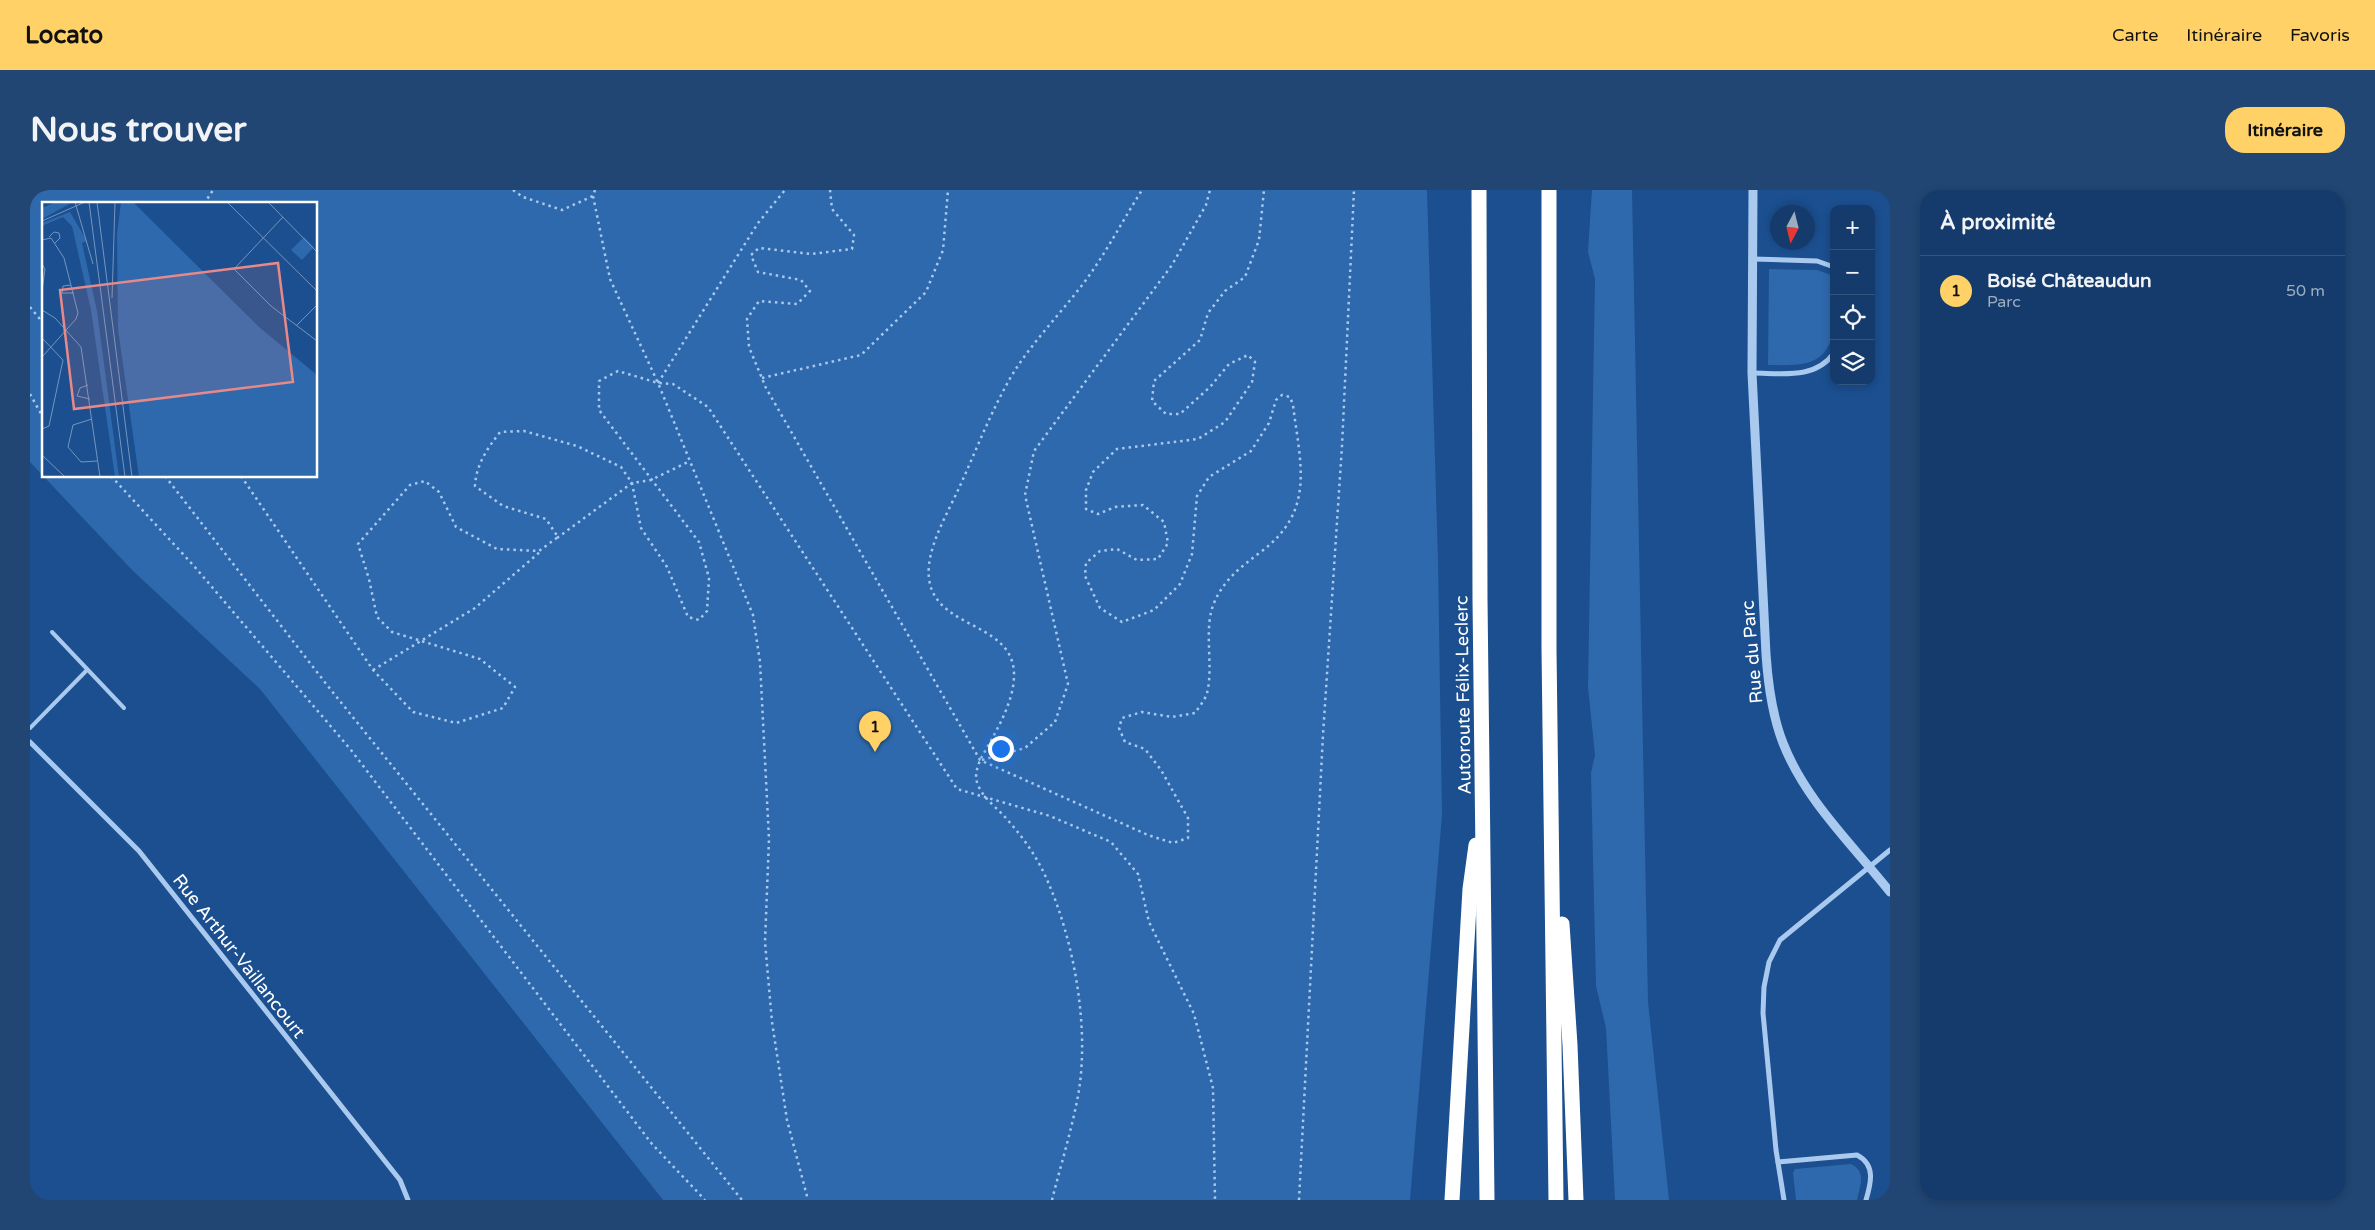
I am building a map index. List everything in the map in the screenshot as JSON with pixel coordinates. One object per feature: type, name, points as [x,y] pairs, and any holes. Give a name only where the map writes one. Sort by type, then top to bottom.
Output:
[{"type":"highway","name":"Autoroute Félix-Leclerc","points":[[1479,190],[1480,599],[1484,787],[1487,1200]]},
{"type":"highway","points":[[1549,190],[1549,649],[1556,1200]]},
{"type":"highway","points":[[1452,1200],[1463,1039],[1470,889],[1484,787]]},
{"type":"highway","points":[[1551,796],[1566,982],[1576,1200]]},
{"type":"street","name":"Rue du Parc","points":[[1753,190],[1752,373],[1766,661],[1776,720],[1783,743],[1802,779],[1890,892]]},
{"type":"street","points":[[1753,259],[1817,261],[1830,266]]},
{"type":"street","points":[[1752,373],[1813,371],[1825,364],[1830,358]]},
{"type":"street","name":"Rue Arthur-Vaillancourt","points":[[30,742],[139,851],[400,1180],[408,1200]]},
{"type":"street","points":[[1784,1200],[1778,1162],[1762,1013],[1768,962],[1780,940],[1890,850]]},
{"type":"street","points":[[1778,1162],[1857,1155],[1866,1162],[1871,1173],[1866,1200]]},
{"type":"lane","points":[[52,632],[124,708]]},
{"type":"lane","points":[[30,728],[87,670]]},
{"type":"path","points":[[205,202],[213,190]]},
{"type":"path","points":[[513,190],[522,197],[562,210],[593,196]]},
{"type":"path","points":[[595,190],[593,196],[610,279],[658,383],[753,615],[760,662],[769,839],[766,942],[772,1022],[787,1120],[808,1200]]},
{"type":"path","points":[[658,383],[758,223],[785,190]]},
{"type":"path","points":[[830,190],[832,209],[854,235],[852,249],[811,254],[759,248],[751,256],[758,272],[801,280],[810,291],[797,304],[759,301],[747,319],[749,347],[762,378],[980,760],[1148,835],[1173,843],[1188,838],[1188,818],[1161,770],[1145,749],[1125,742],[1119,728],[1122,718],[1142,712],[1172,717],[1195,713],[1207,694],[1211,622],[1213,605],[1219,591],[1223,584],[1240,568],[1273,543],[1294,515],[1302,483],[1293,405],[1290,397],[1282,395],[1276,400],[1269,423],[1251,451],[1209,477],[1197,496],[1192,554],[1180,584],[1154,610],[1122,622],[1100,608],[1085,576],[1086,563],[1100,551],[1117,549],[1137,560],[1158,559],[1168,544],[1164,522],[1143,505],[1115,507],[1098,514],[1086,509],[1086,490],[1093,472],[1117,449],[1198,439],[1225,422],[1252,382],[1255,362],[1248,355],[1229,364],[1210,387],[1180,414],[1166,414],[1152,400],[1154,381],[1200,340],[1208,313],[1225,290],[1245,277],[1260,240],[1264,190]]},
{"type":"path","points":[[762,378],[860,355],[926,292],[943,250],[948,190]]},
{"type":"path","points":[[1052,1200],[1080,1080],[1081,1036],[1076,984],[1062,920],[1039,862],[1011,823],[980,790],[976,780],[976,770],[980,760],[1010,697],[1014,681],[1013,666],[1006,650],[998,641],[952,614],[934,596],[928,571],[932,550],[1012,376],[1030,349],[1087,278],[1142,190]]},
{"type":"path","points":[[980,760],[1025,748],[1055,722],[1068,684],[1025,495],[1034,451],[1172,265],[1206,205],[1210,190]]},
{"type":"path","points":[[1299,1200],[1323,735],[1342,446],[1354,190]]},
{"type":"path","points":[[30,307],[42,322]]},
{"type":"path","points":[[558,537],[546,519],[502,506],[475,486],[476,472],[487,448],[500,432],[524,431],[576,446],[621,468],[632,483],[641,528],[667,567],[688,617],[699,620],[708,611],[709,578],[698,542],[599,410],[599,381],[618,371],[658,383],[673,384],[708,407],[957,788],[988,799],[1050,816],[1111,842],[1138,874],[1149,922],[1194,1014],[1213,1088],[1215,1200]]},
{"type":"path","points":[[30,394],[42,415]]},
{"type":"path","points":[[242,478],[373,670],[413,712],[456,723],[503,708],[515,687],[480,658],[392,632],[377,617],[369,578],[358,544],[410,485],[425,481],[438,492],[456,527],[497,549],[539,551],[632,483],[651,480],[690,461]]},
{"type":"path","points":[[113,478],[194,566],[351,750],[652,1144],[705,1200]]},
{"type":"path","points":[[167,478],[327,685],[742,1200]]},
{"type":"path","points":[[373,670],[475,608],[558,537]]},
{"type":"shaded area","points":[[30,190],[1427,190],[1438,561],[1442,815],[1410,1200],[663,1200],[260,689],[132,570],[45,478],[318,478],[318,202],[42,202],[42,475],[30,462]]},
{"type":"shaded area","points":[[1592,190],[1632,190],[1648,1002],[1669,1200],[1615,1200],[1606,1028],[1596,986],[1591,773],[1595,755],[1588,687],[1595,279],[1588,252]]},
{"type":"shaded area","points":[[1769,269],[1817,270],[1830,275],[1830,341],[1826,349],[1818,358],[1807,363],[1768,365]]},
{"type":"shaded area","points":[[1851,1164],[1856,1167],[1861,1175],[1861,1185],[1857,1200],[1796,1200],[1793,1173],[1795,1169]]},
{"type":"place","name":"Boisé Châteaudun","points":[[875,752]]}]
